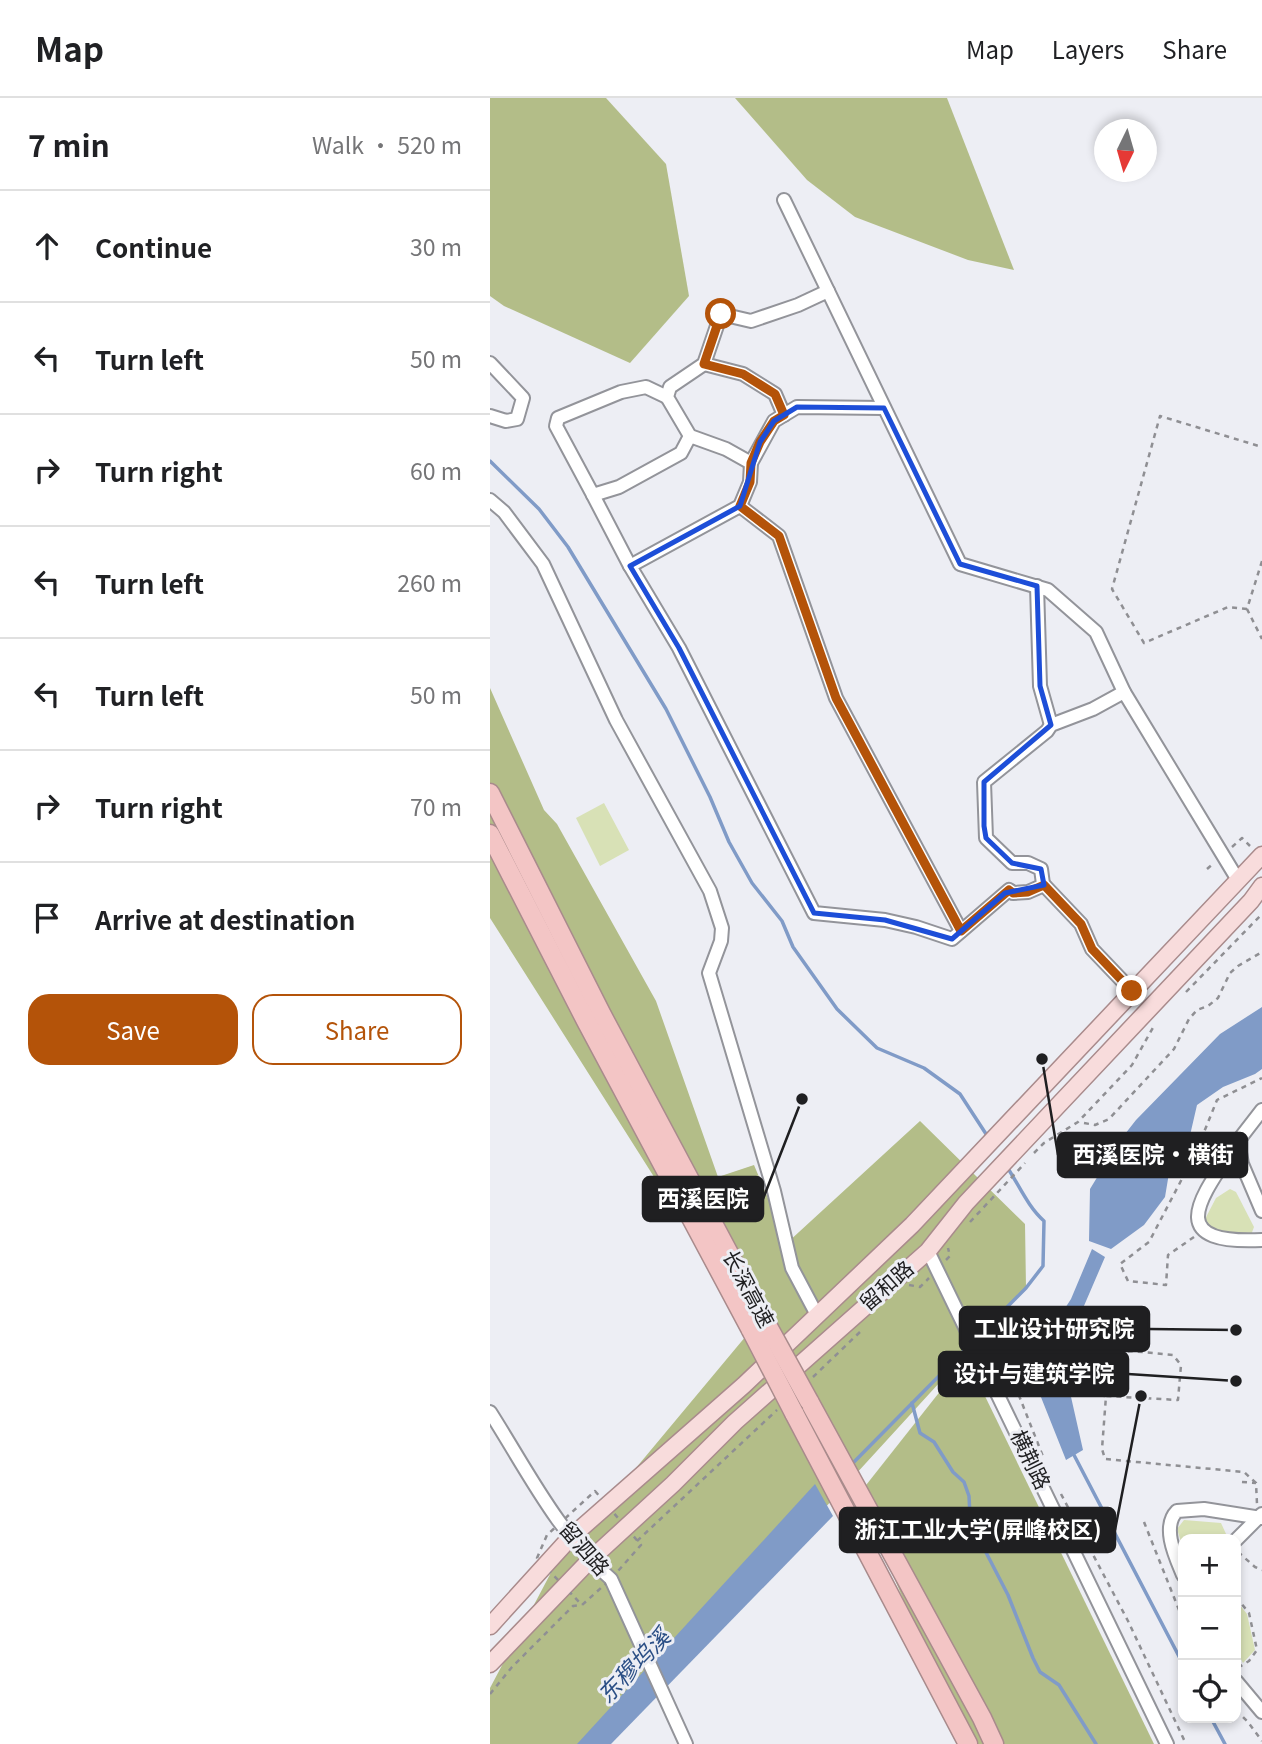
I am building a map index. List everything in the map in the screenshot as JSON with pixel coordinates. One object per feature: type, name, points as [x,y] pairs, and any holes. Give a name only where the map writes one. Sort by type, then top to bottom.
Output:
[{"type":"highway","name":"长深高速","points":[[490,793],[801,1407],[832,1485],[941,1691],[966,1744]]},
{"type":"highway","name":"长深高速","points":[[490,834],[587,1024],[758,1325]]},
{"type":"highway","name":"长深高速","points":[[801,1407],[846,1470],[994,1744]]},
{"type":"main road","name":"留和路","points":[[490,1626],[570,1538],[744,1385],[912,1224],[1262,855]]},
{"type":"main road","name":"留和路","points":[[490,1664],[589,1561],[673,1484],[735,1422],[928,1251],[966,1203],[1027,1150],[1262,886]]},
{"type":"street","points":[[783,200],[960,564],[1048,590],[1096,632],[1124,692],[1238,880]]},
{"type":"street","points":[[667,397],[670,387],[704,364],[721,314],[751,321],[828,291]]},
{"type":"street","points":[[490,363],[523,398],[517,419],[506,421],[490,416]]},
{"type":"street","points":[[704,364],[743,374],[775,394],[784,415]]},
{"type":"street","points":[[751,463],[726,449],[690,436],[667,397],[646,387],[621,392],[558,418],[556,426],[630,566],[679,648],[814,913],[886,920],[952,939],[1009,890],[1013,893],[1028,892],[1044,885]]},
{"type":"street","points":[[630,566],[740,506],[750,482],[751,463],[774,421],[797,407],[884,408]]},
{"type":"street","points":[[593,495],[619,487],[681,453],[690,436]]},
{"type":"street","points":[[490,500],[504,512],[543,564],[616,720],[710,891],[722,928],[721,942],[709,973],[774,1191],[792,1268],[817,1315]]},
{"type":"street","points":[[740,506],[779,536],[836,698],[961,931]]},
{"type":"street","points":[[1037,586],[1040,686],[1051,725]]},
{"type":"street","points":[[1124,692],[1093,709],[1051,725],[984,782],[986,838],[1012,863],[1028,863],[1041,869],[1044,885],[1081,924],[1092,949],[1132,991]]},
{"type":"street","points":[[1262,1110],[1238,1141],[1199,1207],[1197,1223],[1202,1231],[1215,1238],[1262,1240]]},
{"type":"street","points":[[1238,1141],[1241,1164],[1262,1211]]},
{"type":"street","name":"横荆路","points":[[928,1251],[1167,1744]]},
{"type":"street","name":"留泗路","points":[[490,1412],[570,1538],[589,1561],[611,1579],[686,1744]]},
{"type":"street","points":[[1178,1560],[1171,1538],[1170,1523],[1172,1515],[1177,1511],[1204,1509],[1261,1517]]},
{"type":"street","points":[[1241,1536],[1261,1517]]},
{"type":"street","points":[[1241,1687],[1262,1712]]},
{"type":"path","points":[[1247,609],[1228,607],[1144,643],[1112,589],[1160,416],[1262,447]]},
{"type":"path","points":[[1262,561],[1247,609],[1262,639]]},
{"type":"path","points":[[1182,997],[1262,914]]},
{"type":"path","points":[[1084,1123],[1095,1125],[1109,1119],[1174,1049],[1182,1029],[1197,1010],[1218,998],[1230,973],[1262,952]]},
{"type":"path","points":[[965,1227],[1000,1190],[1027,1150],[1044,1143],[1077,1122],[1132,1065],[1155,1024]]},
{"type":"path","points":[[1202,1231],[1168,1255],[1166,1285],[1128,1282],[1120,1264],[1149,1242],[1196,1152],[1217,1100],[1262,1078]]},
{"type":"path","points":[[948,1246],[950,1256]]},
{"type":"path","points":[[1021,1343],[1005,1360],[1046,1465]]},
{"type":"path","points":[[1131,1351],[1173,1355],[1181,1365],[1178,1400],[1106,1396],[1078,1394],[1078,1364],[1081,1352],[1108,1354],[1131,1351]]},
{"type":"path","points":[[1108,1354],[1102,1449],[1105,1459],[1244,1472],[1256,1483],[1261,1517]]},
{"type":"path","points":[[1242,1482],[1256,1483]]},
{"type":"path","points":[[1057,1487],[1128,1621],[1186,1744]]},
{"type":"path","points":[[1144,1522],[1178,1607]]},
{"type":"path","points":[[1241,1554],[1262,1570]]},
{"type":"path","points":[[1241,1603],[1249,1613],[1257,1650],[1249,1661],[1241,1666]]},
{"type":"path","points":[[490,1694],[512,1667],[573,1606],[582,1605]]},
{"type":"path","points":[[1241,1715],[1262,1741]]},
{"type":"highlighted area","points":[[797,407],[884,408],[960,564],[1037,586],[1040,686],[1051,725],[984,782],[984,826],[986,838],[1012,863],[1041,869],[1044,885],[1005,893],[952,939],[885,920],[814,913],[679,648],[630,566],[740,506],[760,442],[774,421]]},
{"type":"green space","points":[[490,98],[606,98],[666,164],[689,296],[630,363],[504,306],[490,296]]},
{"type":"green space","points":[[735,98],[947,98],[1014,270],[968,260],[855,217],[807,180]]},
{"type":"green space","points":[[490,688],[544,810],[557,824],[656,1001],[718,1177],[754,1165],[787,1243],[920,1121],[1025,1224],[1026,1288],[609,1744],[490,1744],[490,1688],[555,1565],[751,1330],[490,918]]},
{"type":"green space","points":[[604,803],[629,850],[600,866],[576,818]]},
{"type":"green space","points":[[1230,1189],[1236,1192],[1254,1227],[1251,1235],[1216,1237],[1204,1221],[1216,1198]]},
{"type":"green space","points":[[949,1380],[982,1390],[1154,1744],[964,1744],[859,1494]]},
{"type":"green space","points":[[1184,1520],[1221,1523],[1226,1534],[1179,1534],[1177,1529]]},
{"type":"green space","points":[[1241,1606],[1247,1614],[1255,1650],[1243,1663]]},
{"type":"water","points":[[1262,1007],[1262,1069],[1223,1087],[1197,1105],[1188,1144],[1169,1173],[1165,1197],[1144,1225],[1111,1249],[1089,1241],[1090,1189],[1118,1143],[1136,1120],[1220,1034]]},
{"type":"water","points":[[1092,1249],[1105,1257],[1062,1357],[1083,1450],[1066,1460],[1025,1357],[1054,1325],[1071,1299]]},
{"type":"water","points":[[815,1484],[833,1516],[611,1744],[577,1744]]},
{"type":"waterway","points":[[490,461],[539,509],[568,547],[666,709],[729,842],[752,883],[782,921],[793,947],[837,1009],[877,1048],[924,1068],[960,1094],[988,1137]]},
{"type":"waterway","points":[[851,1465],[1026,1288],[1043,1266],[1044,1221],[1028,1203],[1007,1167]]},
{"type":"waterway","points":[[985,1329],[1025,1357]]},
{"type":"waterway","points":[[912,1403],[920,1433],[934,1442],[953,1472],[964,1482],[976,1533],[1008,1595],[1040,1672],[1059,1685],[1096,1744]]},
{"type":"waterway","points":[[1074,1455],[1181,1660]]},
{"type":"waterway","points":[[1214,1723],[1225,1744]]},
{"type":"place","name":"西溪医院·横街","points":[[1042,1059]]},
{"type":"place","name":"西溪医院","points":[[802,1099]]},
{"type":"place","name":"工业设计研究院","points":[[1236,1330]]},
{"type":"place","name":"设计与建筑学院","points":[[1236,1381]]},
{"type":"place","name":"浙江工业大学(屏峰校区)","points":[[1141,1396]]},
{"type":"route","points":[[721,314],[704,364],[743,374],[775,394],[784,415],[774,421],[760,442],[751,463],[750,482],[740,506],[779,536],[836,698],[961,931],[1009,890],[1013,893],[1028,892],[1044,885],[1081,924],[1092,949],[1132,991]]},
{"type":"water label","name":"东穆坞溪","points":[[634,1666]]}]
